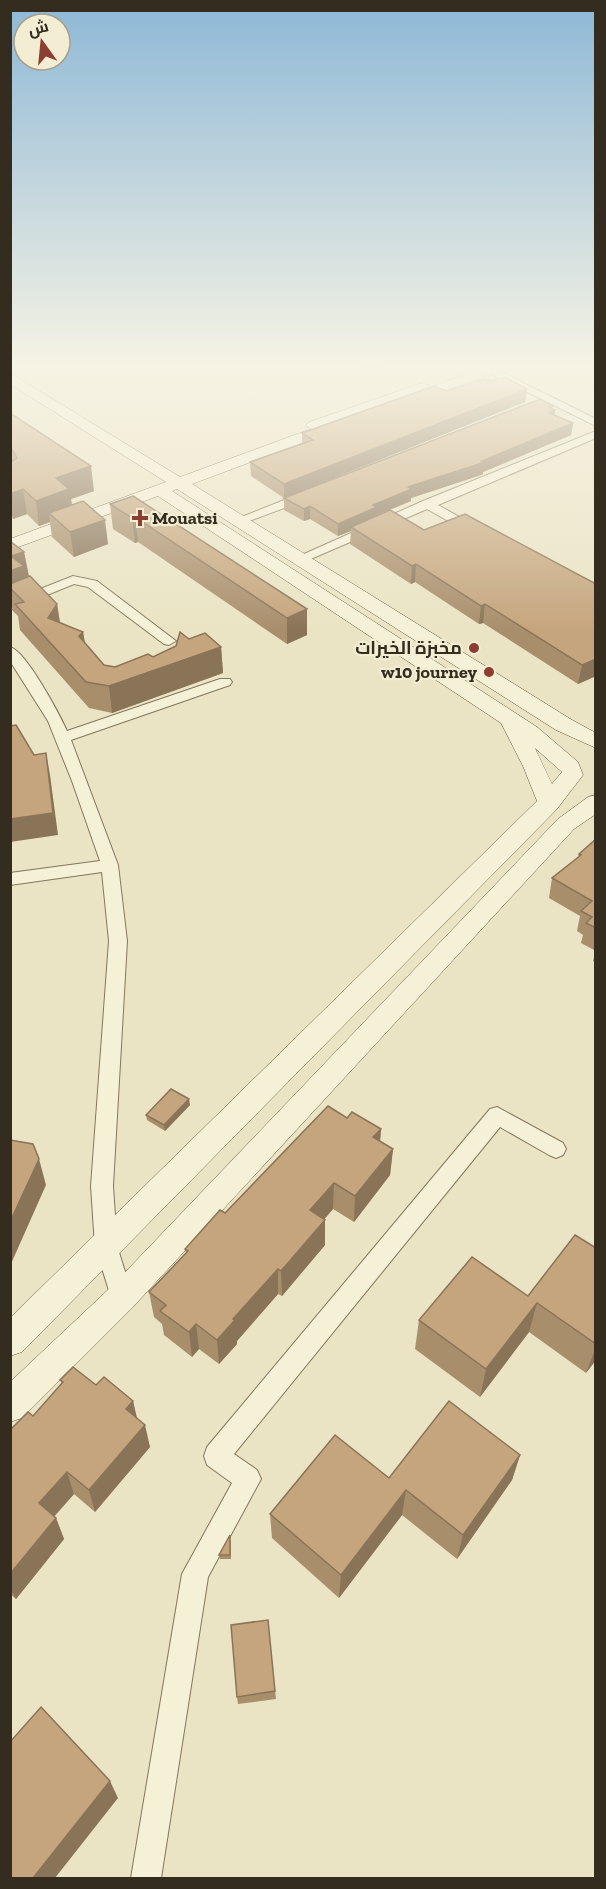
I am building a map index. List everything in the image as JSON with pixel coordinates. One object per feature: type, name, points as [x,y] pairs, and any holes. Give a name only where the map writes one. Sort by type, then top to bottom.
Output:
[{"type":"main road","points":[[114,454],[164,483],[240,520],[596,744]]},
{"type":"main road","points":[[122,454],[544,743],[571,771],[578,782],[596,792]]},
{"type":"main road","points":[[10,531],[164,483],[246,454]]},
{"type":"main road","points":[[10,545],[164,483]]},
{"type":"main road","points":[[505,717],[525,749],[549,804]]},
{"type":"main road","points":[[10,1341],[549,804],[571,771],[575,754],[596,744]]},
{"type":"main road","points":[[10,1406],[122,1297],[450,945],[588,812]]},
{"type":"street","points":[[301,558],[549,454]]},
{"type":"street","points":[[240,520],[314,492]]},
{"type":"street","points":[[427,504],[487,537]]},
{"type":"street","points":[[10,606],[73,580],[83,581],[92,584],[169,641]]},
{"type":"street","points":[[10,651],[24,668],[62,738],[110,865],[118,941],[102,1186],[106,1246],[122,1297]]},
{"type":"street","points":[[62,738],[225,682]]},
{"type":"street","points":[[10,879],[110,865]]},
{"type":"street","points":[[146,1878],[195,1575],[248,1479],[216,1456],[497,1115],[556,1149]]},
{"type":"building","points":[[15,454],[73,454],[91,466],[56,478],[69,489],[36,501],[23,489],[10,494],[10,463],[17,458]]},
{"type":"building","points":[[272,454],[360,454],[284,484],[250,462]]},
{"type":"building","points":[[397,454],[498,454],[479,464],[408,487],[412,489],[373,505],[377,507],[338,524],[310,506],[304,509],[284,498]]},
{"type":"building","points":[[133,496],[307,609],[287,618],[135,517],[132,518],[110,504]]},
{"type":"building","points":[[83,501],[105,520],[70,532],[49,513]]},
{"type":"building","points":[[390,510],[424,530],[465,514],[596,584],[596,659],[582,665],[485,604],[481,606],[416,564],[412,566],[351,527]]},
{"type":"building","points":[[10,541],[24,552],[11,556],[24,566],[10,571]]},
{"type":"building","points":[[30,576],[57,604],[48,618],[83,632],[79,636],[104,665],[115,667],[148,654],[153,657],[176,646],[180,632],[189,639],[205,633],[221,647],[109,686],[86,682],[15,604],[24,602],[10,588],[10,584]]},
{"type":"building","points":[[16,725],[34,755],[46,753],[53,813],[10,819],[10,726]]},
{"type":"building","points":[[596,839],[596,928],[586,923],[592,917],[581,911],[592,901],[552,878],[581,855],[579,854]]},
{"type":"building","points":[[171,1089],[189,1099],[164,1125],[146,1115]]},
{"type":"building","points":[[328,1106],[347,1118],[352,1112],[381,1129],[373,1137],[393,1149],[355,1196],[334,1183],[310,1210],[325,1220],[281,1271],[278,1269],[233,1319],[235,1320],[217,1340],[196,1324],[189,1332],[160,1311],[166,1305],[149,1292],[188,1251],[185,1249],[220,1210],[225,1213]]},
{"type":"building","points":[[10,1140],[33,1144],[39,1159],[10,1222]]},
{"type":"building","points":[[575,1235],[596,1248],[596,1344],[537,1303],[486,1369],[419,1320],[472,1257],[528,1296]]},
{"type":"building","points":[[73,1367],[96,1385],[104,1377],[133,1401],[126,1409],[145,1425],[89,1490],[67,1472],[39,1503],[56,1518],[10,1574],[10,1430],[28,1412],[33,1416],[63,1382],[60,1380]]},
{"type":"building","points":[[449,1401],[520,1455],[463,1535],[406,1490],[341,1575],[270,1514],[335,1435],[389,1478]]},
{"type":"building","points":[[230,1535],[230,1555],[219,1555]]},
{"type":"building","points":[[268,1620],[275,1691],[237,1697],[231,1625]]},
{"type":"building","points":[[41,1707],[110,1781],[33,1878],[10,1878],[10,1742]]},
{"type":"place","name":"Mouatsi","points":[[140,518]]},
{"type":"place","name":"مخبزة الخيرات","points":[[474,648]]},
{"type":"place","name":"w10 journey","points":[[489,672]]}]
